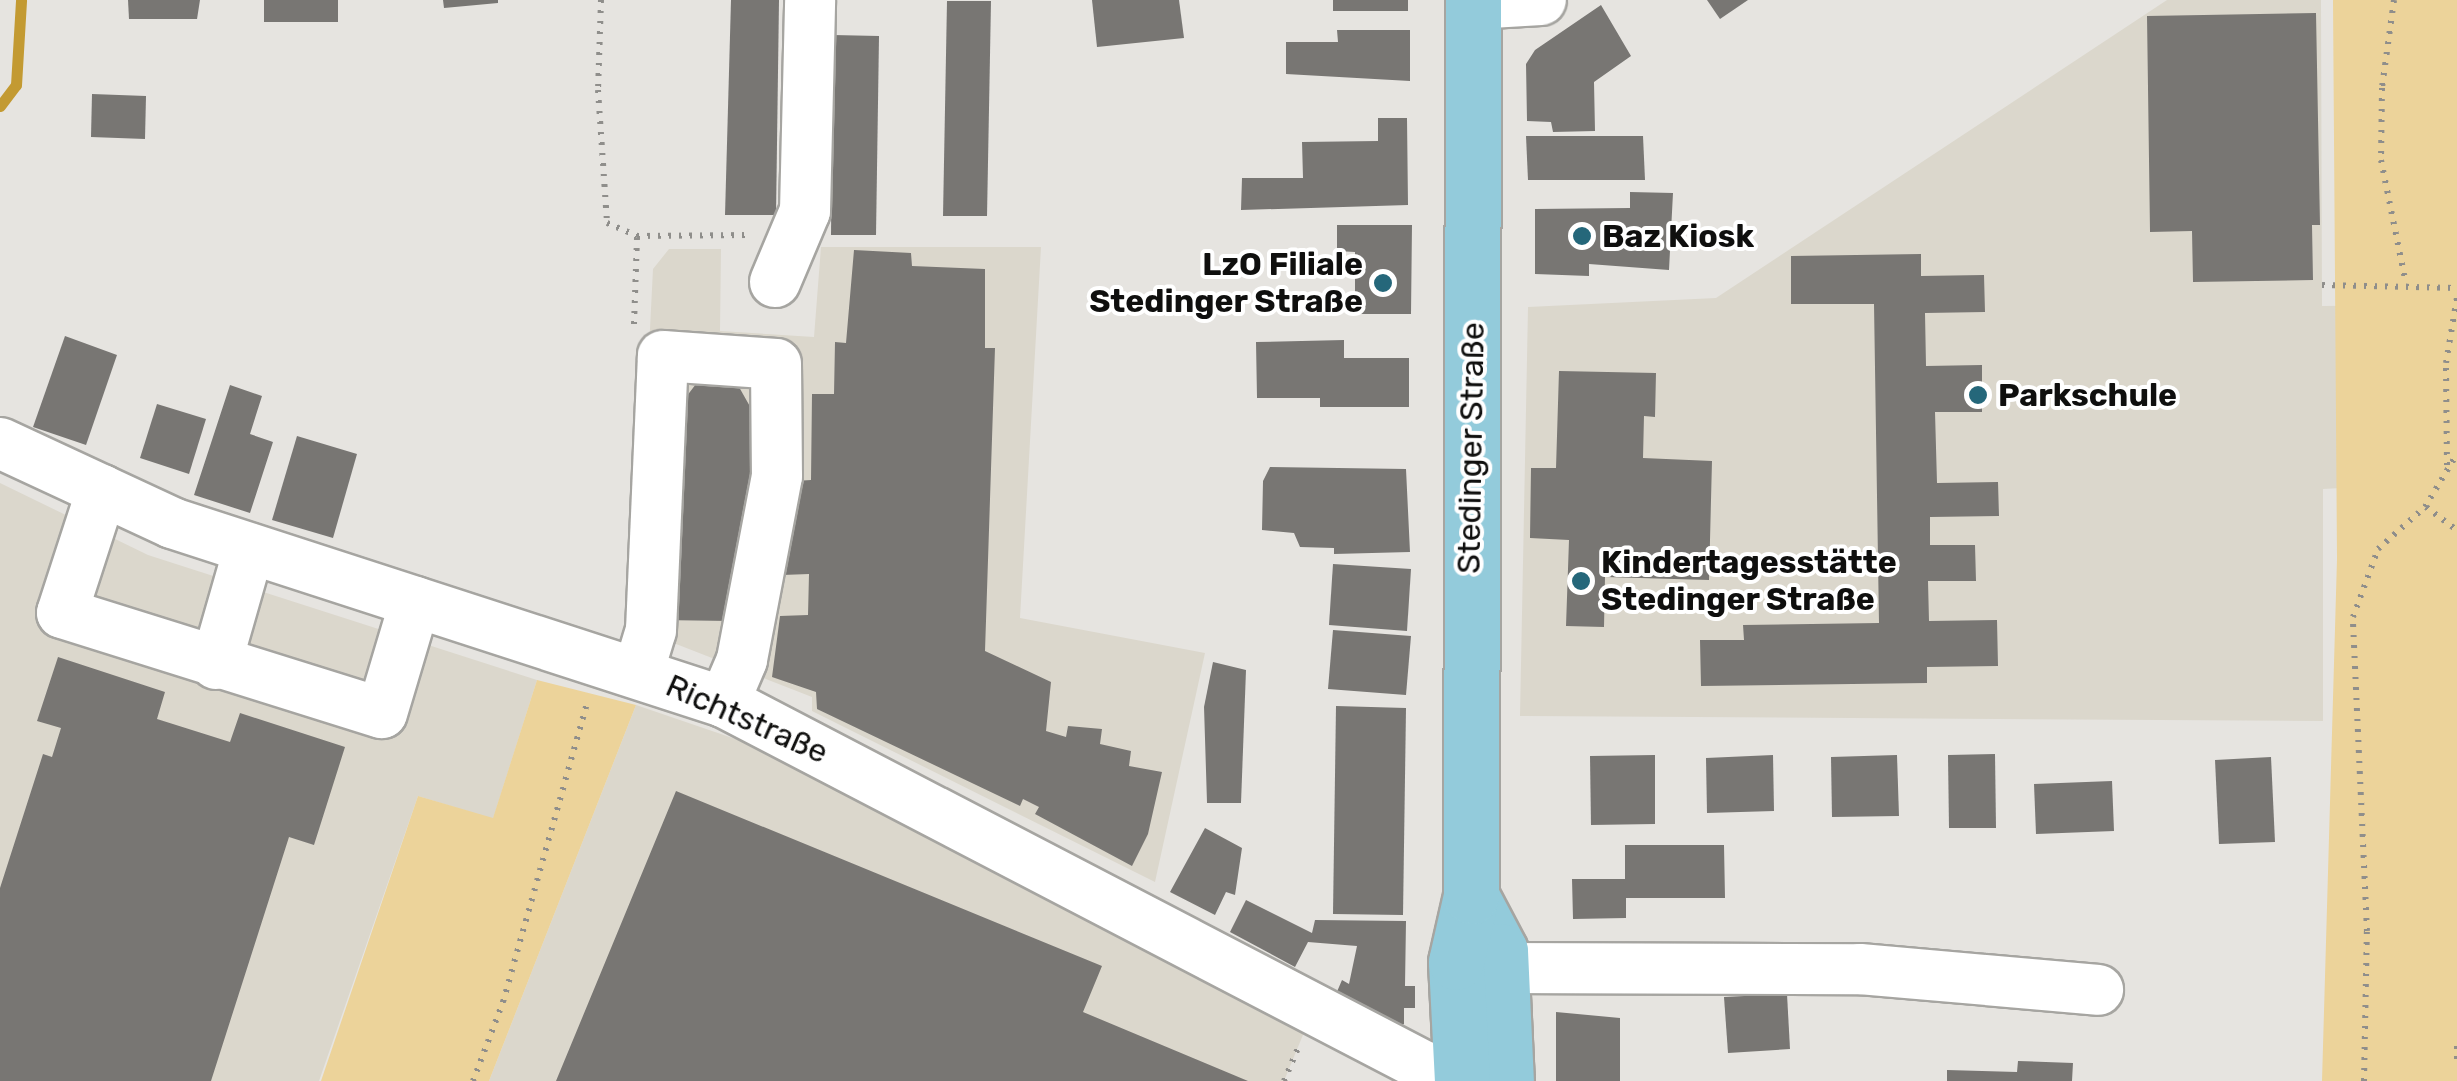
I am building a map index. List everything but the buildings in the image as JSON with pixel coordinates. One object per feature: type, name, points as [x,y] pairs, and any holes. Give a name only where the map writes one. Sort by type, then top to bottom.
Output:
[{"type":"main road","name":"Stedinger Straße","points":[[1473,2],[1471,896],[1456,962],[1484,1074]]},
{"type":"main road","name":"Stedinger Straße","points":[[1471,896],[1500,951],[1484,1074]]},
{"type":"street","points":[[774,282],[805,210],[810,0]]},
{"type":"street","points":[[1473,2],[1542,0]]},
{"type":"street","points":[[621,667],[652,630],[663,356],[776,364],[778,476],[742,660],[724,702]]},
{"type":"street","name":"Richtstraße","points":[[0,443],[102,490],[249,549],[724,702],[1427,1068],[1484,1074]]},
{"type":"street","points":[[102,490],[62,613],[382,713],[415,602]]},
{"type":"street","points":[[216,664],[249,549]]},
{"type":"street","points":[[1500,968],[1860,969],[2098,990]]},
{"type":"path","points":[[602,0],[598,90],[607,223],[638,236],[795,236]]},
{"type":"path","points":[[2394,0],[2382,88],[2382,160],[2406,284]]},
{"type":"path","points":[[2322,285],[2457,288]]},
{"type":"path","points":[[2447,466],[2446,363],[2457,297]]},
{"type":"path","points":[[2364,1081],[2367,930],[2353,616],[2378,549],[2426,507],[2457,454]]},
{"type":"path","points":[[2426,507],[2457,530]]},
{"type":"path","points":[[473,1081],[621,667]]},
{"type":"path","points":[[2457,1046],[2457,1066]]},
{"type":"shaded area","name":"Parkschule","points":[[2167,0],[2321,0],[2322,306],[2429,305],[2431,483],[2323,489],[2323,721],[1520,716],[1528,307],[1716,298]]},
{"type":"shaded area","points":[[2333,0],[2457,0],[2457,1081],[2322,1081],[2337,559]]},
{"type":"shaded area","points":[[821,247],[1041,247],[1020,618],[1205,653],[1155,882],[812,711],[812,697],[635,628],[653,269],[669,249],[721,249],[720,331],[814,337]]},
{"type":"shaded area","points":[[0,483],[148,555],[537,680],[493,819],[418,796],[319,1081],[0,1081]]},
{"type":"shaded area","points":[[537,680],[636,705],[489,1081],[321,1081],[418,796],[493,818]]},
{"type":"shaded area","points":[[636,705],[785,756],[1305,1030],[1284,1081],[489,1081]]},
{"type":"waterway","points":[[0,106],[16,85],[21,0]]},
{"type":"place","name":"Baz Kiosk","points":[[1582,236]]},
{"type":"place","name":"LzO Filiale Stedinger Straße","points":[[1383,283]]},
{"type":"place","name":"Parkschule","points":[[1978,395]]},
{"type":"place","name":"Kindertagesstätte Stedinger Straße","points":[[1581,581]]}]
